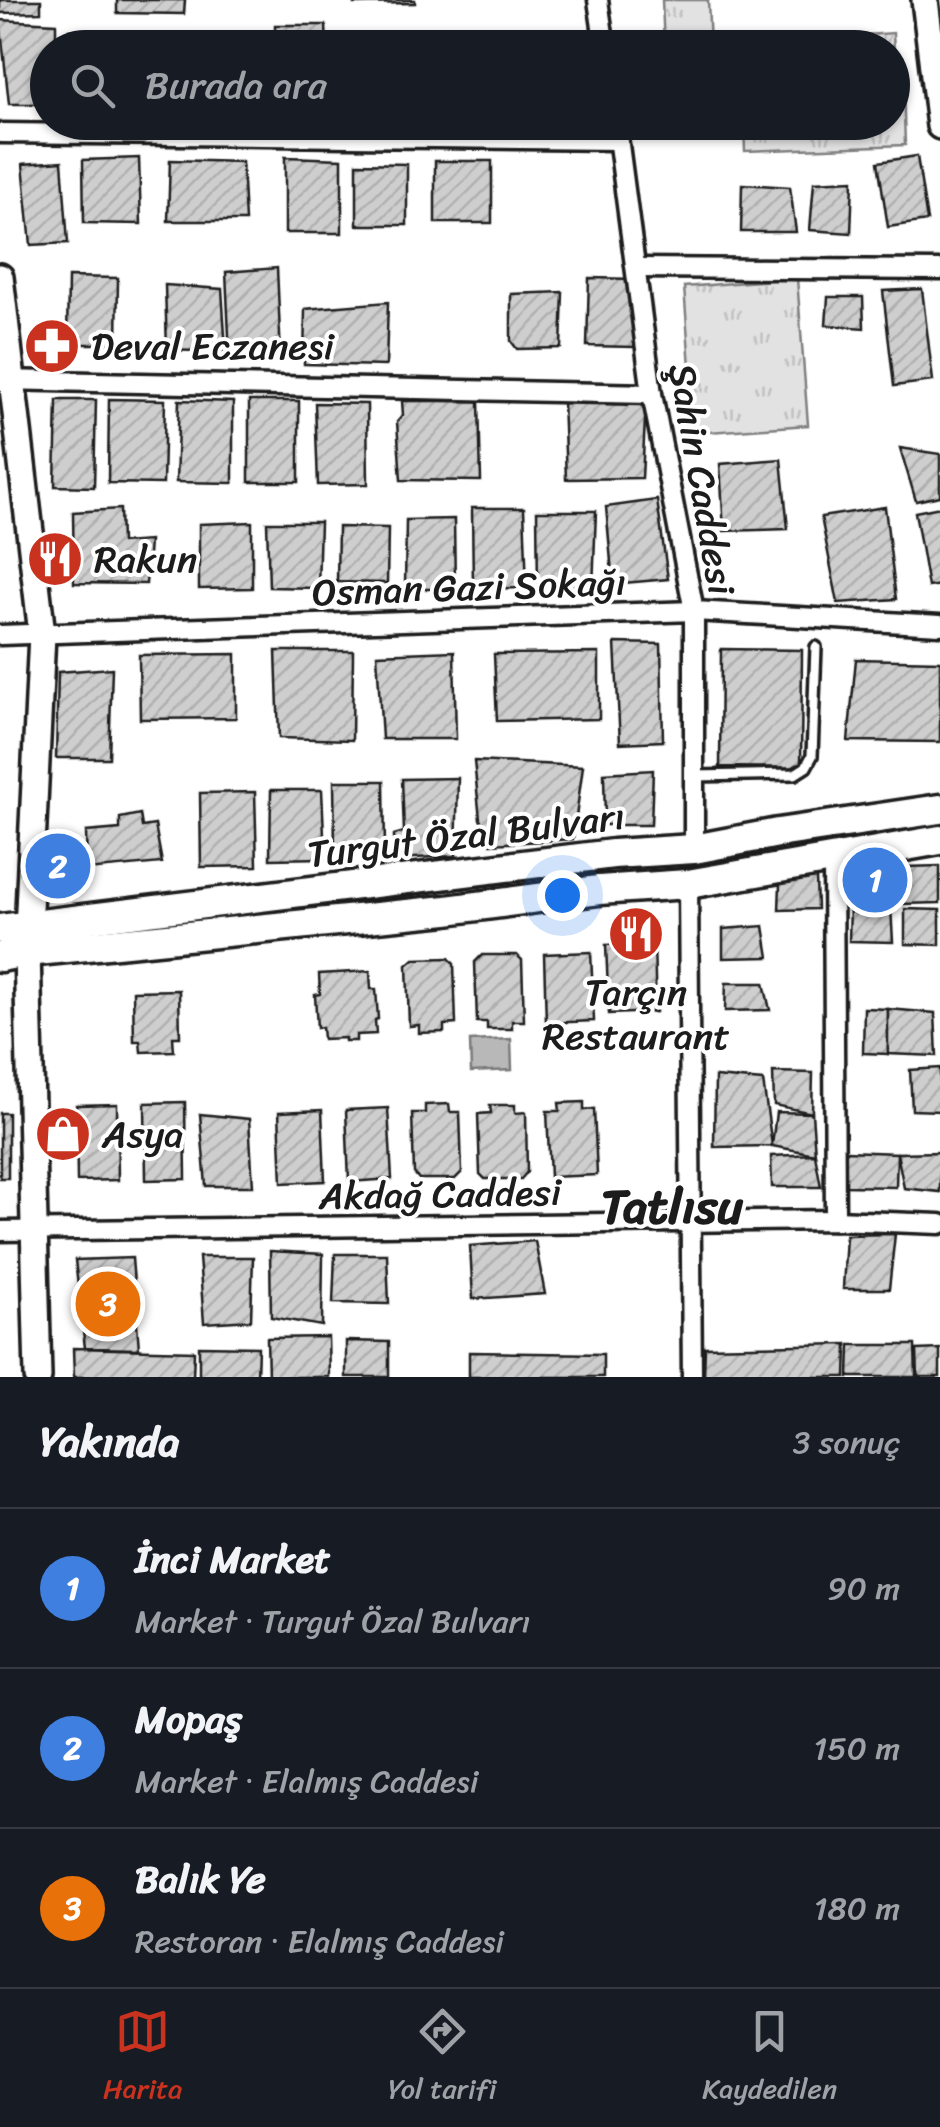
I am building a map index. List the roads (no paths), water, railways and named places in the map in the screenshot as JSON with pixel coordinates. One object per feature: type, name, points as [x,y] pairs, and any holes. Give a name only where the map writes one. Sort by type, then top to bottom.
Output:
[{"type":"main road","name":"Turgut Özal Bulvarı","points":[[11,938],[613,854],[694,849],[940,810]]},
{"type":"main road","name":"Turgut Özal Bulvarı","points":[[11,938],[447,910],[599,890],[688,884],[940,840]]},
{"type":"street","points":[[598,0],[602,30]]},
{"type":"street","points":[[925,0],[940,126]]},
{"type":"street","points":[[0,134],[30,134]]},
{"type":"street","name":"Şahin Caddesi","points":[[618,140],[652,394],[694,612],[694,849]]},
{"type":"street","points":[[636,268],[940,270]]},
{"type":"street","points":[[0,277],[6,380],[42,634],[11,938],[34,1231],[38,1377]]},
{"type":"street","points":[[6,380],[652,394]]},
{"type":"street","name":"Osman Gazi Sokağı","points":[[0,634],[694,612],[940,624]]},
{"type":"street","points":[[833,858],[836,1220]]},
{"type":"street","points":[[688,884],[692,1377]]},
{"type":"street","name":"Akdağ Caddesi","points":[[0,1231],[836,1220],[940,1224]]},
{"type":"lane","points":[[694,776],[794,774],[806,767],[812,756],[816,648]]},
{"type":"place","name":"Deval Eczanesi","points":[[52,346]]},
{"type":"place","name":"Rakun","points":[[55,559]]},
{"type":"place","name":"Mopaş","points":[[58,866]]},
{"type":"place","name":"İnci Market","points":[[875,880]]},
{"type":"place","name":"Tarçın Restaurant","points":[[636,934]]},
{"type":"place","name":"Asya","points":[[63,1134]]},
{"type":"place","name":"Balık Ye","points":[[108,1304]]},
{"type":"district","name":"Tatlısu","points":[[672,1206]]}]
